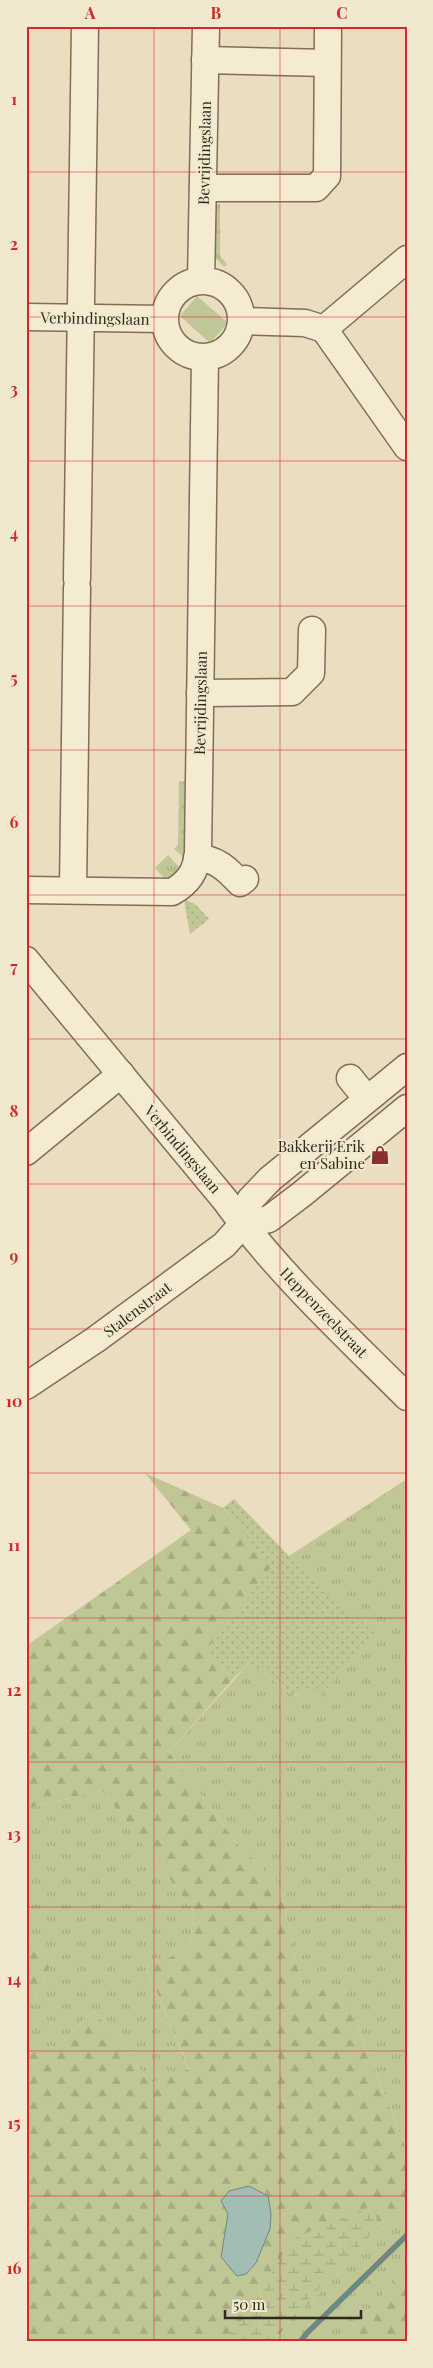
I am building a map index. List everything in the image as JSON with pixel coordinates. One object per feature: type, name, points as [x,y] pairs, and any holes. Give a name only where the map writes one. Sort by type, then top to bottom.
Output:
[{"type":"street","points":[[73,890],[85,26]]},
{"type":"street","name":"Bevrijdingslaan","points":[[201,280],[206,26]]},
{"type":"street","points":[[203,188],[316,188],[327,176],[328,26]]},
{"type":"street","points":[[206,60],[327,63]]},
{"type":"street","points":[[324,329],[356,304],[407,259]]},
{"type":"street","points":[[201,280],[217,283],[231,292],[239,306],[242,321],[240,332],[226,350],[205,358],[189,355],[176,347],[168,334],[164,319],[167,305],[175,292],[187,284],[201,280]]},
{"type":"street","name":"Verbindingslaan","points":[[26,318],[164,319]]},
{"type":"street","points":[[242,321],[305,323],[324,329],[407,447]]},
{"type":"street","name":"Bevrijdingslaan","points":[[26,890],[172,892],[185,884],[194,870],[197,858],[205,358]]},
{"type":"street","points":[[200,693],[292,692],[311,673],[312,630]]},
{"type":"street","points":[[197,858],[207,858],[227,869],[240,884],[245,879]]},
{"type":"street","name":"Verbindingslaan","points":[[26,960],[225,1200],[242,1225]]},
{"type":"street","name":"Stalenstraat","points":[[26,1386],[95,1340],[224,1245],[242,1225],[250,1200],[318,1127],[367,1099],[407,1067]]},
{"type":"street","points":[[26,1152],[121,1074]]},
{"type":"street","points":[[350,1078],[367,1099]]},
{"type":"street","points":[[242,1225],[269,1219],[407,1108]]},
{"type":"street","points":[[270,1178],[276,1196],[290,1202]]},
{"type":"street","name":"Heppenzeelstraat","points":[[242,1225],[289,1278],[407,1398]]},
{"type":"green space","points":[[214,204],[220,204],[220,256],[227,264],[224,267],[214,256]]},
{"type":"green space","points":[[197,296],[228,323],[210,343],[180,316]]},
{"type":"green space","points":[[179,781],[187,782],[187,860],[174,849],[178,845]]},
{"type":"green space","points":[[168,855],[180,868],[171,880],[166,880],[155,868]]},
{"type":"green space","points":[[184,899],[196,905],[209,919],[190,934]]},
{"type":"green space","points":[[145,1473],[223,1508],[272,1566],[205,1652],[234,1678],[169,1752],[238,1845],[280,1885],[304,1998],[342,1982],[353,2016],[407,2151],[407,2208],[382,2228],[272,2342],[26,2342],[26,2038],[49,2057],[93,2010],[151,2083],[189,2069],[146,1966],[189,1950],[194,1911],[102,1790],[26,1809],[26,1646],[191,1530]],"holes":[[[228,2214],[262,2248],[256,2263],[221,2257]]]},
{"type":"green space","points":[[407,1479],[407,2151],[353,2016],[342,1983],[304,1999],[280,1885],[238,1845],[169,1752],[249,1663],[295,1696],[309,1688],[319,1697],[375,1634],[289,1556]]},
{"type":"green space","points":[[234,1499],[289,1556],[376,1634],[319,1697],[309,1688],[295,1696],[249,1663],[234,1678],[205,1652],[271,1567],[223,1508]]},
{"type":"green space","points":[[102,1790],[194,1911],[189,1950],[146,1966],[189,2070],[151,2083],[93,2010],[49,2057],[26,2038],[26,2019],[54,1957],[31,1941],[26,1951],[26,1809]]},
{"type":"green space","points":[[31,1941],[54,1957],[26,2019],[26,1951]]},
{"type":"green space","points":[[371,2206],[376,2206],[377,2228],[268,2342],[222,2342],[246,2316],[292,2239]]},
{"type":"green space","points":[[407,2208],[407,2268],[340,2342],[272,2342],[382,2228]]},
{"type":"green space","points":[[407,2268],[407,2342],[340,2342]]},
{"type":"water","points":[[249,2186],[268,2196],[271,2213],[270,2229],[256,2263],[246,2274],[237,2276],[221,2257],[228,2214],[221,2201],[229,2191]]},
{"type":"waterway","points":[[300,2342],[407,2235]]},
{"type":"place","name":"Bakkerij Erik en Sabine","points":[[380,1155]]}]
